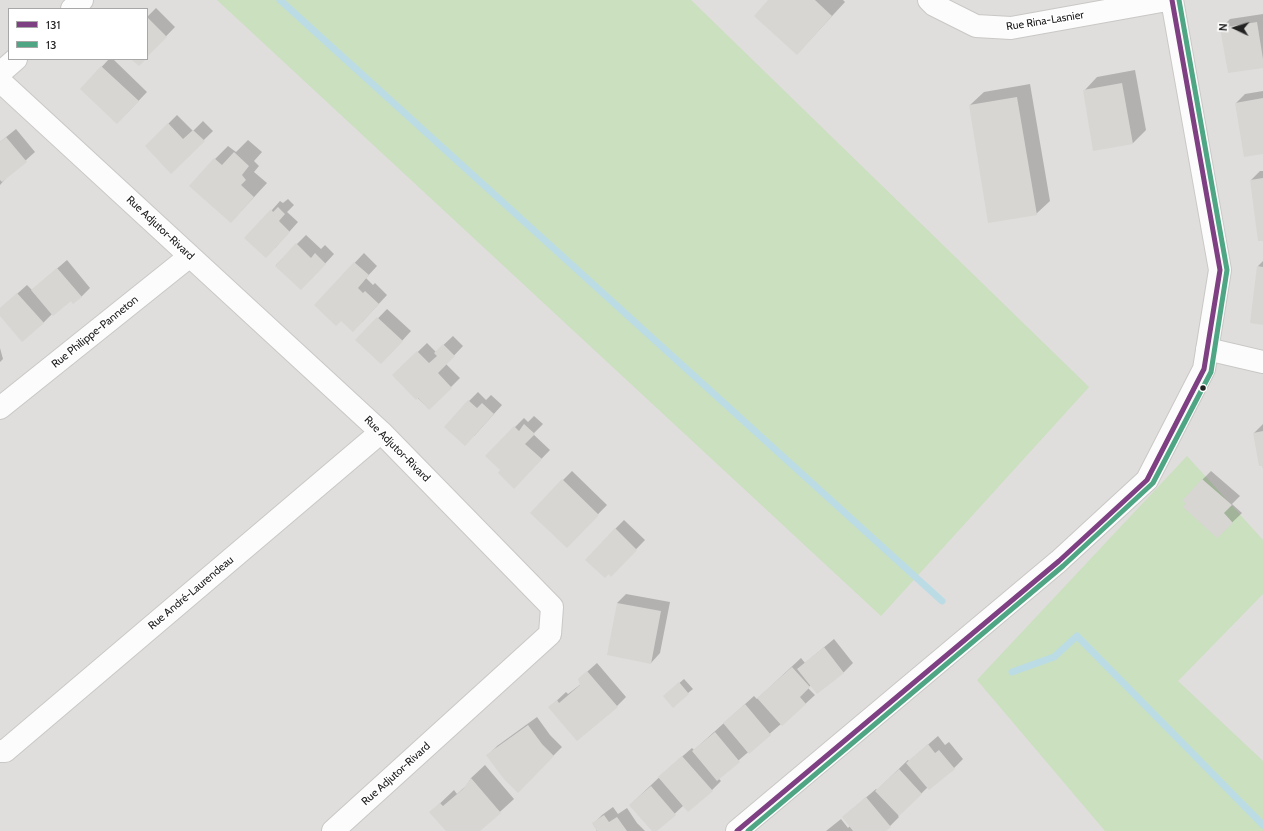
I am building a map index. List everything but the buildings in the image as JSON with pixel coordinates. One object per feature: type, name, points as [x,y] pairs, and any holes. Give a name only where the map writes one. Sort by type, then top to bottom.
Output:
[{"type":"street","points":[[73,8],[82,0]]},
{"type":"street","name":"Rue Rina-Lasnier","points":[[929,0],[934,5],[976,26],[1011,28],[1167,0]]},
{"type":"street","points":[[737,831],[1058,561],[1147,480],[1204,370],[1220,270],[1172,0]]},
{"type":"street","points":[[0,73],[15,60]]},
{"type":"street","name":"Rue Adjutor-Rivard","points":[[0,81],[381,432],[552,607],[550,634],[333,831]]},
{"type":"street","name":"Rue Philippe-Panneton","points":[[0,408],[190,256]]},
{"type":"street","points":[[1207,349],[1263,362]]},
{"type":"street","name":"Rue André-Laurendeau","points":[[0,751],[5,751],[11,746],[381,432]]},
{"type":"shaded area","points":[[0,0],[1263,0],[1263,831],[0,831]]},
{"type":"green space","points":[[217,0],[691,0],[1089,387],[881,616]]},
{"type":"green space","points":[[1187,456],[1263,540],[1263,594],[1178,681],[1263,761],[1263,831],[1105,831],[977,680]]},
{"type":"waterway","points":[[280,0],[942,601]]},
{"type":"waterway","points":[[1012,672],[1054,657],[1077,636],[1263,825]]},
{"type":"transit line","name":"131","points":[[737,831],[1059,561],[1147,480],[1204,369],[1220,270],[1172,0]]},
{"type":"transit line","name":"13","points":[[748,831],[1063,566],[1153,483],[1211,372],[1227,270],[1179,0]]}]
